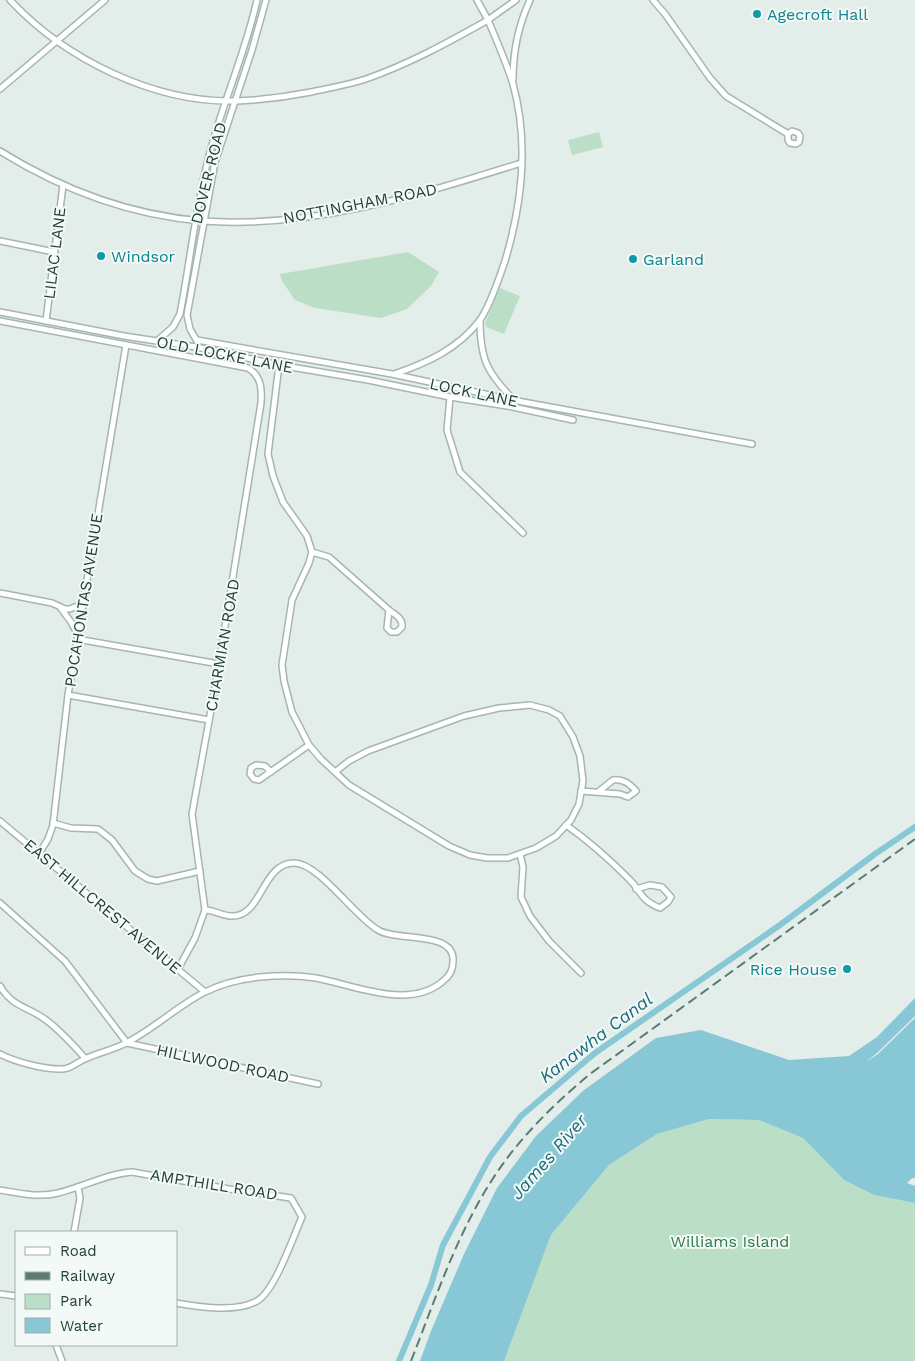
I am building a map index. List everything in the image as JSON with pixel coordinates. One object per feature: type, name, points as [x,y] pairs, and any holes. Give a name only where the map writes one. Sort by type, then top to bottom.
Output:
[{"type":"street","points":[[10,0],[32,22],[56,41],[92,64],[135,82],[191,97],[236,101],[278,98],[365,79],[426,54],[488,20],[516,0]]},
{"type":"street","points":[[0,89],[105,0]]},
{"type":"street","name":"DOVER ROAD","points":[[157,341],[173,327],[180,314],[195,220],[208,160],[252,26],[257,0]]},
{"type":"street","name":"DOVER ROAD","points":[[197,340],[190,329],[187,315],[203,221],[216,162],[266,0]]},
{"type":"street","points":[[477,0],[488,20],[513,85]]},
{"type":"street","points":[[392,374],[424,364],[456,344],[480,319],[501,272],[512,239],[520,195],[520,134],[513,85],[513,58],[521,21],[530,0]]},
{"type":"street","points":[[652,0],[665,14],[710,78],[726,96],[788,134]]},
{"type":"street","name":"NOTTINGHAM ROAD","points":[[0,151],[63,185],[97,198],[128,208],[203,221],[256,222],[313,216],[432,190],[521,163]]},
{"type":"street","name":"LILAC LANE","points":[[46,321],[63,185]]},
{"type":"street","points":[[0,241],[54,252]]},
{"type":"street","name":"OLD LOCKE LANE","points":[[0,312],[196,347],[279,365],[513,407],[573,420]]},
{"type":"street","points":[[480,319],[480,337],[484,359],[497,383],[514,400]]},
{"type":"street","points":[[0,321],[126,345]]},
{"type":"street","points":[[196,347],[197,340]]},
{"type":"street","name":"LOCK LANE","points":[[197,340],[369,372],[392,374],[514,400],[752,444]]},
{"type":"street","name":"CHARMIAN ROAD","points":[[126,345],[248,368],[254,372],[259,381],[261,403],[219,664],[192,814],[206,910]]},
{"type":"street","name":"POCAHONTAS AVENUE","points":[[39,854],[48,839],[53,824],[68,695],[126,345]]},
{"type":"street","points":[[279,365],[268,454],[273,476],[283,502],[304,531],[312,552],[292,600],[282,665],[292,712],[309,746],[335,772],[349,785],[449,846],[470,855],[487,858],[508,858],[536,848],[556,836],[571,820],[579,804],[583,781],[580,756],[572,736],[560,716],[549,710],[530,705],[499,708],[464,716],[368,751],[349,761],[335,772]]},
{"type":"street","points":[[368,380],[369,372]]},
{"type":"street","points":[[450,397],[447,430],[460,472],[523,533]]},
{"type":"street","points":[[312,552],[328,557],[389,610]]},
{"type":"street","points":[[0,593],[70,609],[82,604]]},
{"type":"street","points":[[59,607],[71,622],[77,637],[219,664]]},
{"type":"street","points":[[68,695],[209,720]]},
{"type":"street","points":[[271,772],[309,746]]},
{"type":"street","points":[[581,791],[620,794],[628,797],[636,791],[629,783],[613,780],[598,792]]},
{"type":"street","name":"EAST HILLCREST AVENUE","points":[[0,821],[205,992]]},
{"type":"street","points":[[53,824],[71,828],[98,829],[112,840],[135,871],[148,879],[157,881],[200,871]]},
{"type":"street","points":[[566,825],[600,851],[632,881],[636,889],[649,904],[660,908],[671,897],[662,887],[650,885],[636,889]]},
{"type":"street","points":[[520,854],[523,867],[521,897],[530,916],[549,941],[581,973]]},
{"type":"street","points":[[0,1054],[38,1066],[70,1068],[85,1058],[102,1054],[128,1043],[205,992],[230,983],[247,979],[287,976],[319,979],[384,993],[413,994],[434,989],[448,978],[454,960],[452,951],[441,942],[396,936],[379,931],[363,919],[326,881],[305,864],[290,863],[279,867],[270,877],[252,905],[243,914],[233,916],[206,910],[195,938],[178,969]]},
{"type":"street","points":[[0,903],[64,961],[128,1043]]},
{"type":"street","points":[[0,986],[10,1000],[34,1012],[63,1033],[85,1058]]},
{"type":"street","name":"HILLWOOD ROAD","points":[[128,1043],[318,1084]]},
{"type":"street","name":"AMPTHILL ROAD","points":[[0,1190],[30,1195],[44,1195],[78,1187],[119,1173],[132,1172],[291,1198],[302,1217],[271,1285],[264,1296],[249,1305],[238,1307],[214,1308],[178,1303]]},
{"type":"street","points":[[74,1231],[80,1198],[78,1187]]},
{"type":"street","points":[[0,1294],[15,1296]]},
{"type":"street","points":[[56,1346],[62,1361]]},
{"type":"green space","points":[[599,132],[603,147],[572,155],[568,140]]},
{"type":"green space","points":[[408,252],[439,272],[431,286],[407,309],[381,318],[315,308],[295,300],[282,281],[280,274]]},
{"type":"green space","points":[[500,288],[520,296],[504,334],[486,327],[485,323]]},
{"type":"green space","name":"Williams Island","points":[[709,1119],[759,1120],[803,1138],[844,1180],[874,1195],[915,1203],[915,1361],[504,1361],[551,1235],[609,1165],[657,1134]]},
{"type":"water","name":"James River","points":[[915,998],[915,1016],[866,1062],[878,1054],[915,1018],[915,1178],[912,1178],[907,1183],[915,1186],[915,1203],[874,1195],[844,1180],[803,1138],[759,1120],[709,1119],[657,1134],[609,1165],[551,1235],[504,1361],[420,1361],[464,1254],[497,1188],[536,1136],[584,1090],[656,1038],[701,1030],[789,1060],[849,1056],[877,1037]]},
{"type":"waterway","name":"Kanawha Canal","points":[[399,1361],[431,1285],[443,1245],[490,1157],[521,1116],[595,1053],[780,925],[875,854],[915,827]]},
{"type":"railway","points":[[411,1361],[447,1269],[479,1201],[513,1150],[537,1123],[590,1074],[915,839]]},
{"type":"place","name":"Agecroft Hall","points":[[757,14]]},
{"type":"place","name":"Windsor","points":[[101,256]]},
{"type":"place","name":"Garland","points":[[633,259]]},
{"type":"place","name":"Rice House","points":[[847,969]]}]
